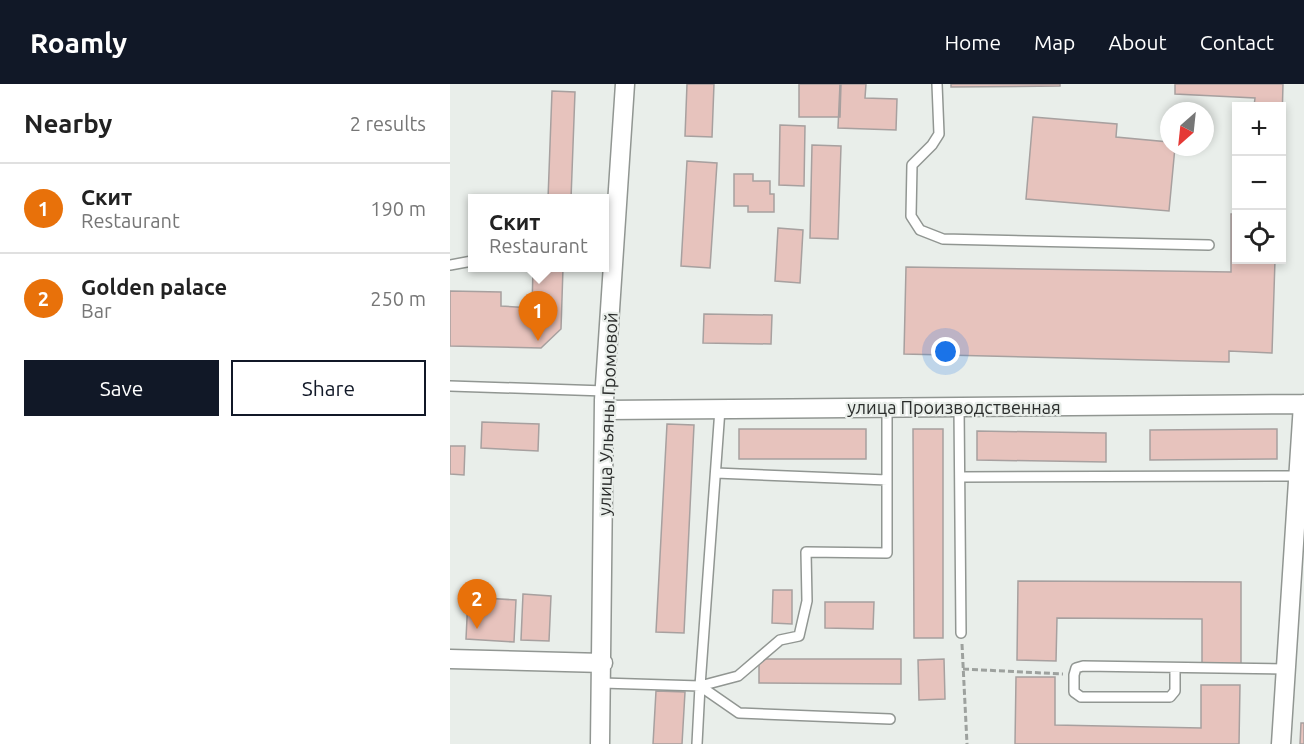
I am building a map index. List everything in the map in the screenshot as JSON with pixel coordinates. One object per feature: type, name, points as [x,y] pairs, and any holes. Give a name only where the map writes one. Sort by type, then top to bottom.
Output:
[{"type":"street","name":"улица Ульяны Громовой","points":[[600,744],[603,663],[604,410],[625,84]]},
{"type":"street","name":"улица Производственная","points":[[604,410],[1304,404]]},
{"type":"street","points":[[1281,744],[1304,404]]},
{"type":"street","points":[[450,659],[603,663]]},
{"type":"lane","points":[[937,84],[939,134],[933,145],[912,165],[910,216],[920,230],[943,239],[1209,245]]},
{"type":"lane","points":[[450,265],[468,262]]},
{"type":"lane","points":[[450,386],[605,391]]},
{"type":"lane","points":[[959,407],[961,633]]},
{"type":"lane","points":[[602,683],[700,686],[738,676],[780,640],[799,636],[807,601],[806,552],[887,553],[887,408]]},
{"type":"lane","points":[[697,744],[720,409]]},
{"type":"lane","points":[[716,472],[887,480]]},
{"type":"lane","points":[[960,477],[1299,476]]},
{"type":"lane","points":[[1175,669],[1175,691],[1170,697],[1081,697],[1074,692],[1074,675],[1077,668],[1083,666],[1286,669]]},
{"type":"lane","points":[[700,686],[739,713],[890,719]]},
{"type":"path","points":[[961,633],[967,744]]},
{"type":"path","points":[[963,669],[1074,675]]},
{"type":"building","points":[[687,84],[714,84],[712,137],[685,136]]},
{"type":"building","points":[[799,84],[841,84],[840,117],[799,117]]},
{"type":"building","points":[[840,84],[866,84],[865,98],[897,99],[896,130],[838,128]]},
{"type":"building","points":[[951,84],[1060,84],[1060,86],[951,87]]},
{"type":"building","points":[[1175,84],[1283,84],[1283,102],[1254,102],[1255,98],[1175,94]]},
{"type":"building","points":[[552,91],[575,92],[571,194],[548,194]]},
{"type":"building","points":[[1033,117],[1117,124],[1116,137],[1160,141],[1160,156],[1174,156],[1169,211],[1026,199]]},
{"type":"building","points":[[780,125],[805,126],[804,186],[779,185]]},
{"type":"building","points":[[812,145],[841,146],[838,239],[810,238]]},
{"type":"building","points":[[687,161],[717,163],[710,268],[681,266]]},
{"type":"building","points":[[734,174],[753,174],[753,181],[770,181],[770,194],[774,194],[774,212],[748,212],[748,206],[734,206]]},
{"type":"building","points":[[1232,214],[1232,264],[1275,264],[1272,353],[1229,351],[1229,362],[904,354],[906,267],[1231,272]]},
{"type":"building","points":[[778,228],[803,230],[800,283],[775,281]]},
{"type":"building","points":[[533,272],[563,272],[561,329],[541,348],[450,346],[450,291],[501,292],[501,306],[532,308]]},
{"type":"building","points":[[704,314],[772,315],[771,344],[703,343]]},
{"type":"building","points":[[482,422],[539,424],[538,451],[481,448]]},
{"type":"building","points":[[667,424],[694,425],[684,633],[656,632]]},
{"type":"building","points":[[739,429],[866,429],[866,459],[739,459]]},
{"type":"building","points":[[913,429],[943,429],[943,638],[914,638]]},
{"type":"building","points":[[1277,429],[1277,459],[1150,460],[1150,430]]},
{"type":"building","points":[[977,431],[1106,433],[1106,462],[977,460]]},
{"type":"building","points":[[450,446],[465,446],[464,475],[450,474]]},
{"type":"building","points":[[1018,581],[1241,582],[1241,667],[1202,666],[1202,619],[1057,618],[1056,661],[1017,660]]},
{"type":"building","points":[[773,590],[792,590],[792,624],[772,623]]},
{"type":"building","points":[[523,594],[551,596],[549,641],[521,640]]},
{"type":"building","points":[[468,597],[516,600],[514,642],[466,639]]},
{"type":"building","points":[[825,602],[874,602],[873,629],[825,628]]},
{"type":"building","points":[[759,659],[901,659],[901,684],[759,683]]},
{"type":"building","points":[[944,659],[945,699],[919,700],[918,660]]},
{"type":"building","points":[[1016,677],[1055,677],[1055,725],[1201,728],[1201,685],[1240,685],[1239,744],[1015,744]]},
{"type":"building","points":[[656,691],[685,692],[682,744],[653,744]]},
{"type":"building","points":[[1301,723],[1304,723],[1304,744],[1300,744]]},
{"type":"place","name":"Скит","points":[[538,341]]},
{"type":"place","name":"Golden palace","points":[[477,629]]}]
